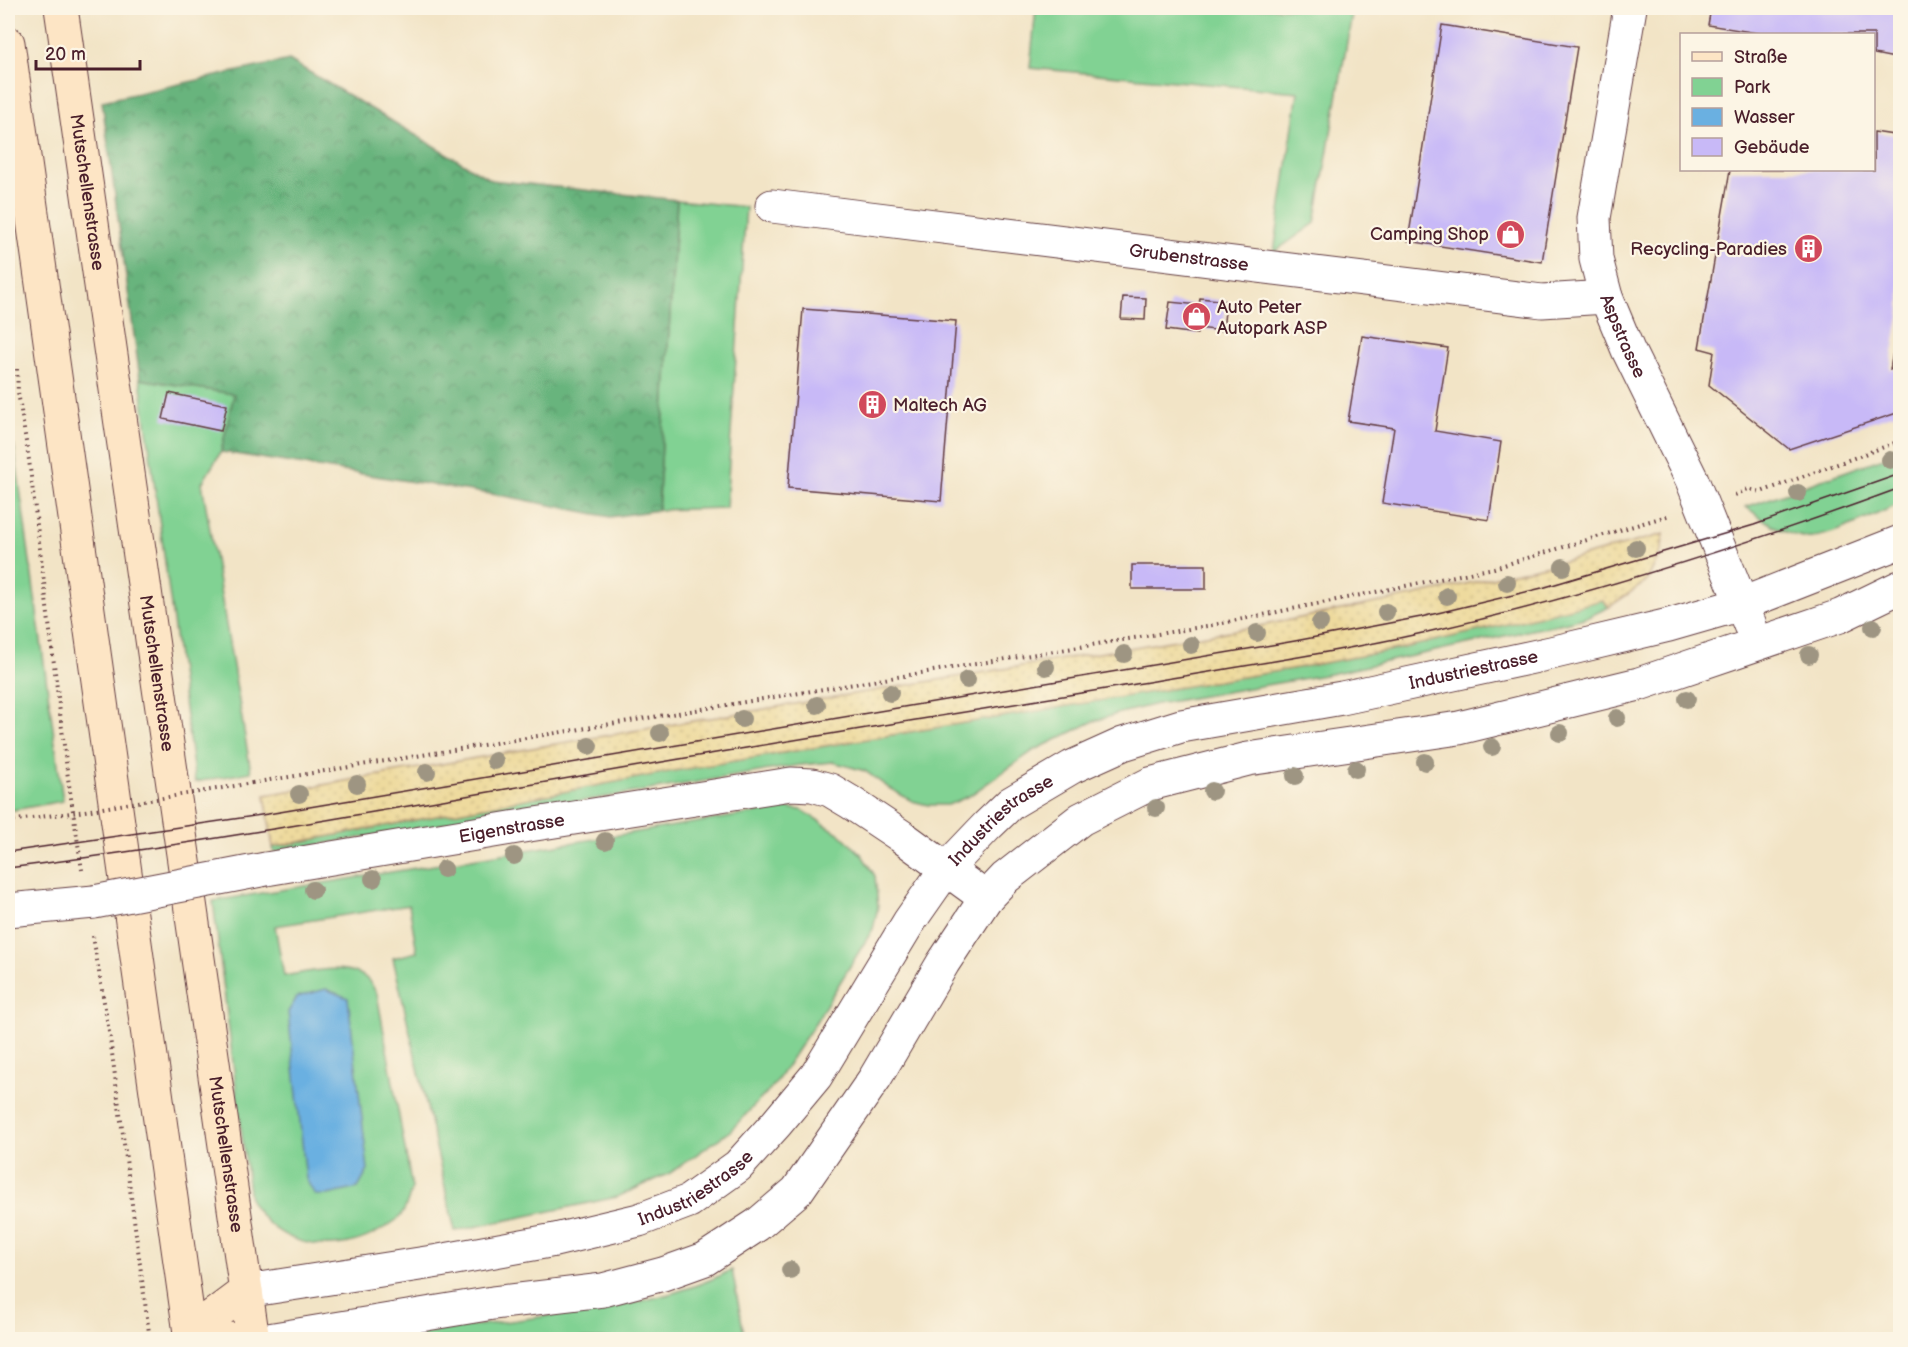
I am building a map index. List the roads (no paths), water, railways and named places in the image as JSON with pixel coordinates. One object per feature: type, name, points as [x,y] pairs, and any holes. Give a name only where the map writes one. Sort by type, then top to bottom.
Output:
[{"type":"main road","name":"Mutschellenstrasse","points":[[61,8],[253,1340]]},
{"type":"main road","points":[[8,44],[191,1336]]},
{"type":"main road","points":[[191,1336],[246,1291]]},
{"type":"main road","points":[[191,1336],[237,1340]]},
{"type":"street","name":"Aspstrasse","points":[[1630,8],[1594,218],[1596,259],[1606,297],[1628,350],[1692,480],[1757,643]]},
{"type":"street","name":"Grubenstrasse","points":[[772,206],[1542,302],[1606,297]]},
{"type":"street","name":"Industriestrasse","points":[[246,1291],[439,1261],[555,1240],[639,1220],[689,1201],[738,1166],[816,1076],[897,941],[946,869],[1011,803],[1072,767],[1123,744],[1181,726],[1342,698],[1669,625],[1742,604],[1900,542]]},
{"type":"street","points":[[268,1340],[493,1303],[603,1290],[663,1274],[705,1259],[757,1226],[797,1191],[875,1078],[943,963],[986,898],[1005,878],[1081,819],[1150,784],[1248,759],[1459,728],[1639,684],[1840,616],[1900,587]]},
{"type":"street","name":"Eigenstrasse","points":[[8,909],[91,903],[266,870],[529,825],[791,784],[812,785],[830,790],[901,836],[986,898]]},
{"type":"water","points":[[326,989],[348,998],[368,1170],[358,1188],[328,1195],[315,1195],[306,1179],[288,1012],[297,997]]},
{"type":"tram line","points":[[8,852],[268,814],[1295,641],[1421,617],[1542,588],[1754,525],[1900,474]]},
{"type":"tram line","points":[[8,868],[285,827],[1390,640],[1487,618],[1607,586],[1725,549],[1900,488]]},
{"type":"place","name":"Camping Shop","points":[[1510,234]]},
{"type":"place","name":"Recycling-Paradies","points":[[1808,249]]},
{"type":"place","name":"Auto Peter Autopark ASP","points":[[1196,317]]},
{"type":"place","name":"Maltech AG","points":[[872,405]]}]
